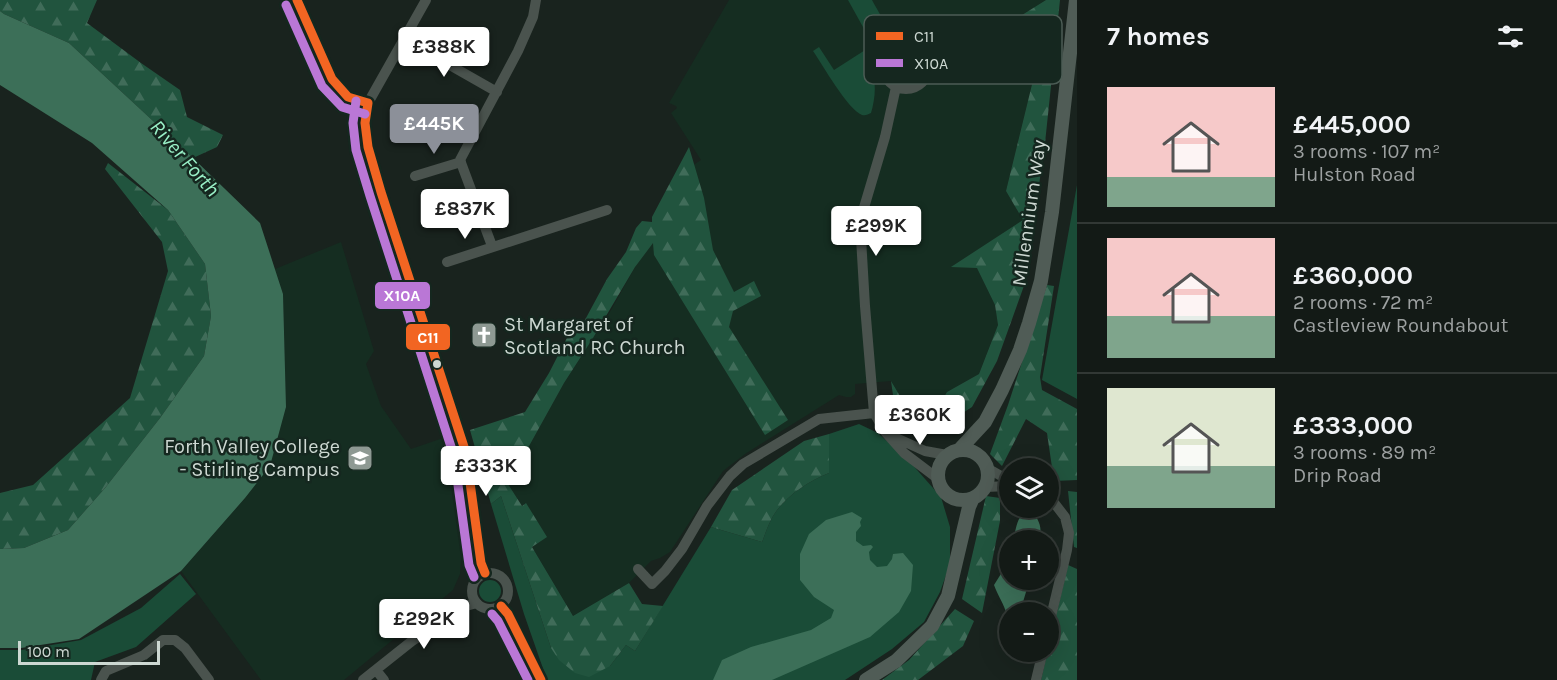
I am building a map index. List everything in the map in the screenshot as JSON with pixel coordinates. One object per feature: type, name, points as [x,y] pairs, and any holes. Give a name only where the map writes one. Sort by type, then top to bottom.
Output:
[{"type":"main road","name":"Millennium Way","points":[[960,449],[985,422],[1002,390],[1020,350],[1041,280],[1052,212],[1076,0]]},
{"type":"main road","name":"Millennium Way","points":[[979,455],[985,422]]},
{"type":"main road","points":[[967,449],[984,460],[988,477],[980,494],[963,500],[953,498],[942,490],[937,478],[939,464],[947,454],[967,449]]},
{"type":"main road","points":[[953,498],[962,537]]},
{"type":"main road","points":[[866,680],[896,661],[932,626],[948,596],[973,498]]},
{"type":"street","points":[[297,0],[332,79],[348,97],[368,104]]},
{"type":"street","points":[[426,0],[368,104],[365,123],[368,147],[381,192],[466,453],[484,573]]},
{"type":"street","points":[[492,246],[460,160],[497,92],[533,17],[536,0]]},
{"type":"street","points":[[404,39],[497,92]]},
{"type":"street","points":[[893,84],[896,87],[909,89],[921,84]]},
{"type":"street","points":[[896,87],[885,137],[860,221],[874,413],[904,453],[937,478]]},
{"type":"street","points":[[415,176],[461,162]]},
{"type":"street","points":[[447,262],[607,210]]},
{"type":"street","points":[[638,570],[652,584],[658,578],[682,549],[707,506],[730,476],[743,464],[819,419],[874,413]]},
{"type":"street","points":[[886,432],[925,451],[947,454]]},
{"type":"street","points":[[987,468],[999,476]]},
{"type":"street","points":[[985,487],[999,485]]},
{"type":"street","points":[[1054,602],[1069,533],[1065,517],[1059,509]]},
{"type":"street","points":[[484,573],[496,573],[505,580],[508,585],[507,597],[501,606],[491,609],[477,603],[472,592],[475,580],[484,573]]},
{"type":"street","points":[[363,680],[412,641],[466,606],[477,603]]},
{"type":"street","points":[[501,606],[508,614],[541,680]]},
{"type":"street","points":[[101,680],[106,672],[144,655],[163,640],[175,640],[185,648],[209,680]]},
{"type":"street","points":[[1036,680],[1040,662]]},
{"type":"street","points":[[376,670],[384,680]]},
{"type":"shaded area","points":[[729,0],[1046,0],[1022,15],[864,15],[864,84],[1032,84],[1006,191],[1023,220],[953,267],[977,267],[995,305],[998,325],[979,374],[947,392],[932,410],[909,411],[891,381],[855,384],[855,394],[851,397],[839,395],[745,454],[723,471],[670,552],[651,561],[629,583],[573,616],[532,547],[546,537],[525,503],[522,506],[508,484],[564,383],[611,310],[657,228],[686,170],[701,160],[671,113],[677,108],[676,106],[669,103]]},
{"type":"shaded area","points":[[848,0],[872,0],[881,15],[864,15],[864,29]]},
{"type":"shaded area","points":[[819,47],[834,70],[864,51],[864,84],[875,84],[871,113],[862,115],[850,105],[813,51]]},
{"type":"shaded area","points":[[1077,185],[1077,399],[1042,380]]},
{"type":"shaded area","name":"Forth Valley College - Stirling Campus","points":[[341,242],[374,351],[366,364],[381,406],[411,449],[443,438],[463,521],[460,574],[453,590],[344,680],[261,680],[181,571],[270,466],[286,407],[283,294],[275,269]]},
{"type":"shaded area","points":[[859,424],[878,433],[910,462],[941,497],[950,527],[950,564],[940,592],[924,622],[892,649],[845,680],[547,680],[524,614],[491,504],[501,496],[551,648],[610,666],[626,645],[635,651],[711,527],[762,542],[776,512],[788,498],[812,481],[829,473],[829,434]]},
{"type":"shaded area","points":[[180,574],[196,594],[136,647],[95,662],[91,680],[0,680],[0,650],[22,650],[81,640],[141,608]]},
{"type":"shaded area","points":[[490,580],[498,583],[501,591],[498,599],[490,602],[482,599],[479,591],[482,583]]},
{"type":"green space","points":[[0,0],[97,0],[87,23],[180,90],[187,117],[223,135],[217,147],[193,158],[69,43],[4,14],[0,11]]},
{"type":"green space","points":[[1046,0],[1060,0],[1058,15],[1022,15]]},
{"type":"green space","points":[[1032,84],[1051,84],[1025,283],[997,361],[972,407],[952,420],[921,430],[897,423],[891,381],[909,411],[932,410],[947,392],[979,374],[998,325],[995,305],[977,268],[951,267],[1023,220],[1006,191]]},
{"type":"green space","points":[[689,147],[704,198],[713,250],[734,292],[754,281],[761,296],[733,311],[729,327],[788,420],[765,435],[654,255],[653,243],[635,267],[564,383],[508,484],[522,506],[526,503],[547,537],[532,547],[573,616],[629,583],[642,604],[663,606],[635,651],[626,645],[610,666],[589,677],[575,673],[559,660],[551,648],[501,496],[491,504],[470,430],[525,412],[570,332],[579,331],[607,279],[626,252],[636,228],[642,221],[652,222],[652,217]]},
{"type":"green space","points":[[108,163],[168,210],[205,264],[211,316],[204,356],[160,418],[105,488],[68,530],[24,548],[0,549],[0,493],[33,485],[130,398],[168,271],[162,242],[105,169]]},
{"type":"green space","points":[[1047,285],[1054,286],[1040,377],[1042,390],[1077,409],[1077,480],[1059,481],[1059,458],[1051,458],[1047,433],[1026,419],[1006,458],[999,458],[999,463],[990,454]]},
{"type":"green space","points":[[829,434],[829,473],[812,481],[788,498],[776,512],[762,542],[711,527],[732,490],[804,441]]},
{"type":"green space","points":[[1068,491],[1077,492],[1077,548],[1074,547]]},
{"type":"green space","points":[[986,496],[999,498],[1000,521],[982,613],[962,599]]},
{"type":"green space","points":[[1068,565],[1077,569],[1077,680],[1041,680],[1045,662],[1059,662],[1059,603]]},
{"type":"green space","points":[[955,609],[974,621],[963,646],[918,680],[882,680],[909,660]]},
{"type":"water","name":"River Forth","points":[[0,11],[69,43],[260,223],[283,294],[286,407],[270,466],[181,571],[79,639],[21,648],[0,648],[0,549],[24,548],[68,530],[105,488],[160,418],[204,356],[211,316],[205,264],[168,210],[92,143],[0,85]]},
{"type":"water","points":[[852,512],[862,518],[861,526],[856,532],[856,541],[863,546],[873,547],[869,552],[870,560],[877,567],[887,566],[893,554],[903,553],[913,565],[911,591],[899,612],[870,637],[772,680],[713,680],[722,660],[751,647],[811,630],[831,618],[834,610],[814,597],[800,580],[800,554],[809,534],[826,520]]},
{"type":"water","points":[[1020,518],[1036,518],[1041,530],[1015,530]]},
{"type":"water","points":[[999,577],[999,590],[1027,590],[1023,602],[1002,602],[994,585]]},
{"type":"transit line","name":"C11","points":[[297,0],[332,79],[348,97],[368,103]]},
{"type":"transit line","name":"X10A","points":[[286,5],[322,86],[342,107],[365,114]]},
{"type":"transit line","name":"X10A","points":[[356,101],[353,123],[356,150],[454,456],[469,565],[474,577]]},
{"type":"transit line","name":"C11","points":[[368,103],[365,123],[368,147],[466,453],[481,563],[485,573]]},
{"type":"transit line","name":"C11","points":[[501,606],[508,614],[541,680]]},
{"type":"transit line","name":"X10A","points":[[492,614],[498,621],[528,680]]},
{"type":"place","name":"St Margaret of Scotland RC Church","points":[[484,335]]},
{"type":"place","name":"Forth Valley College - Stirling Campus","points":[[360,458]]}]
